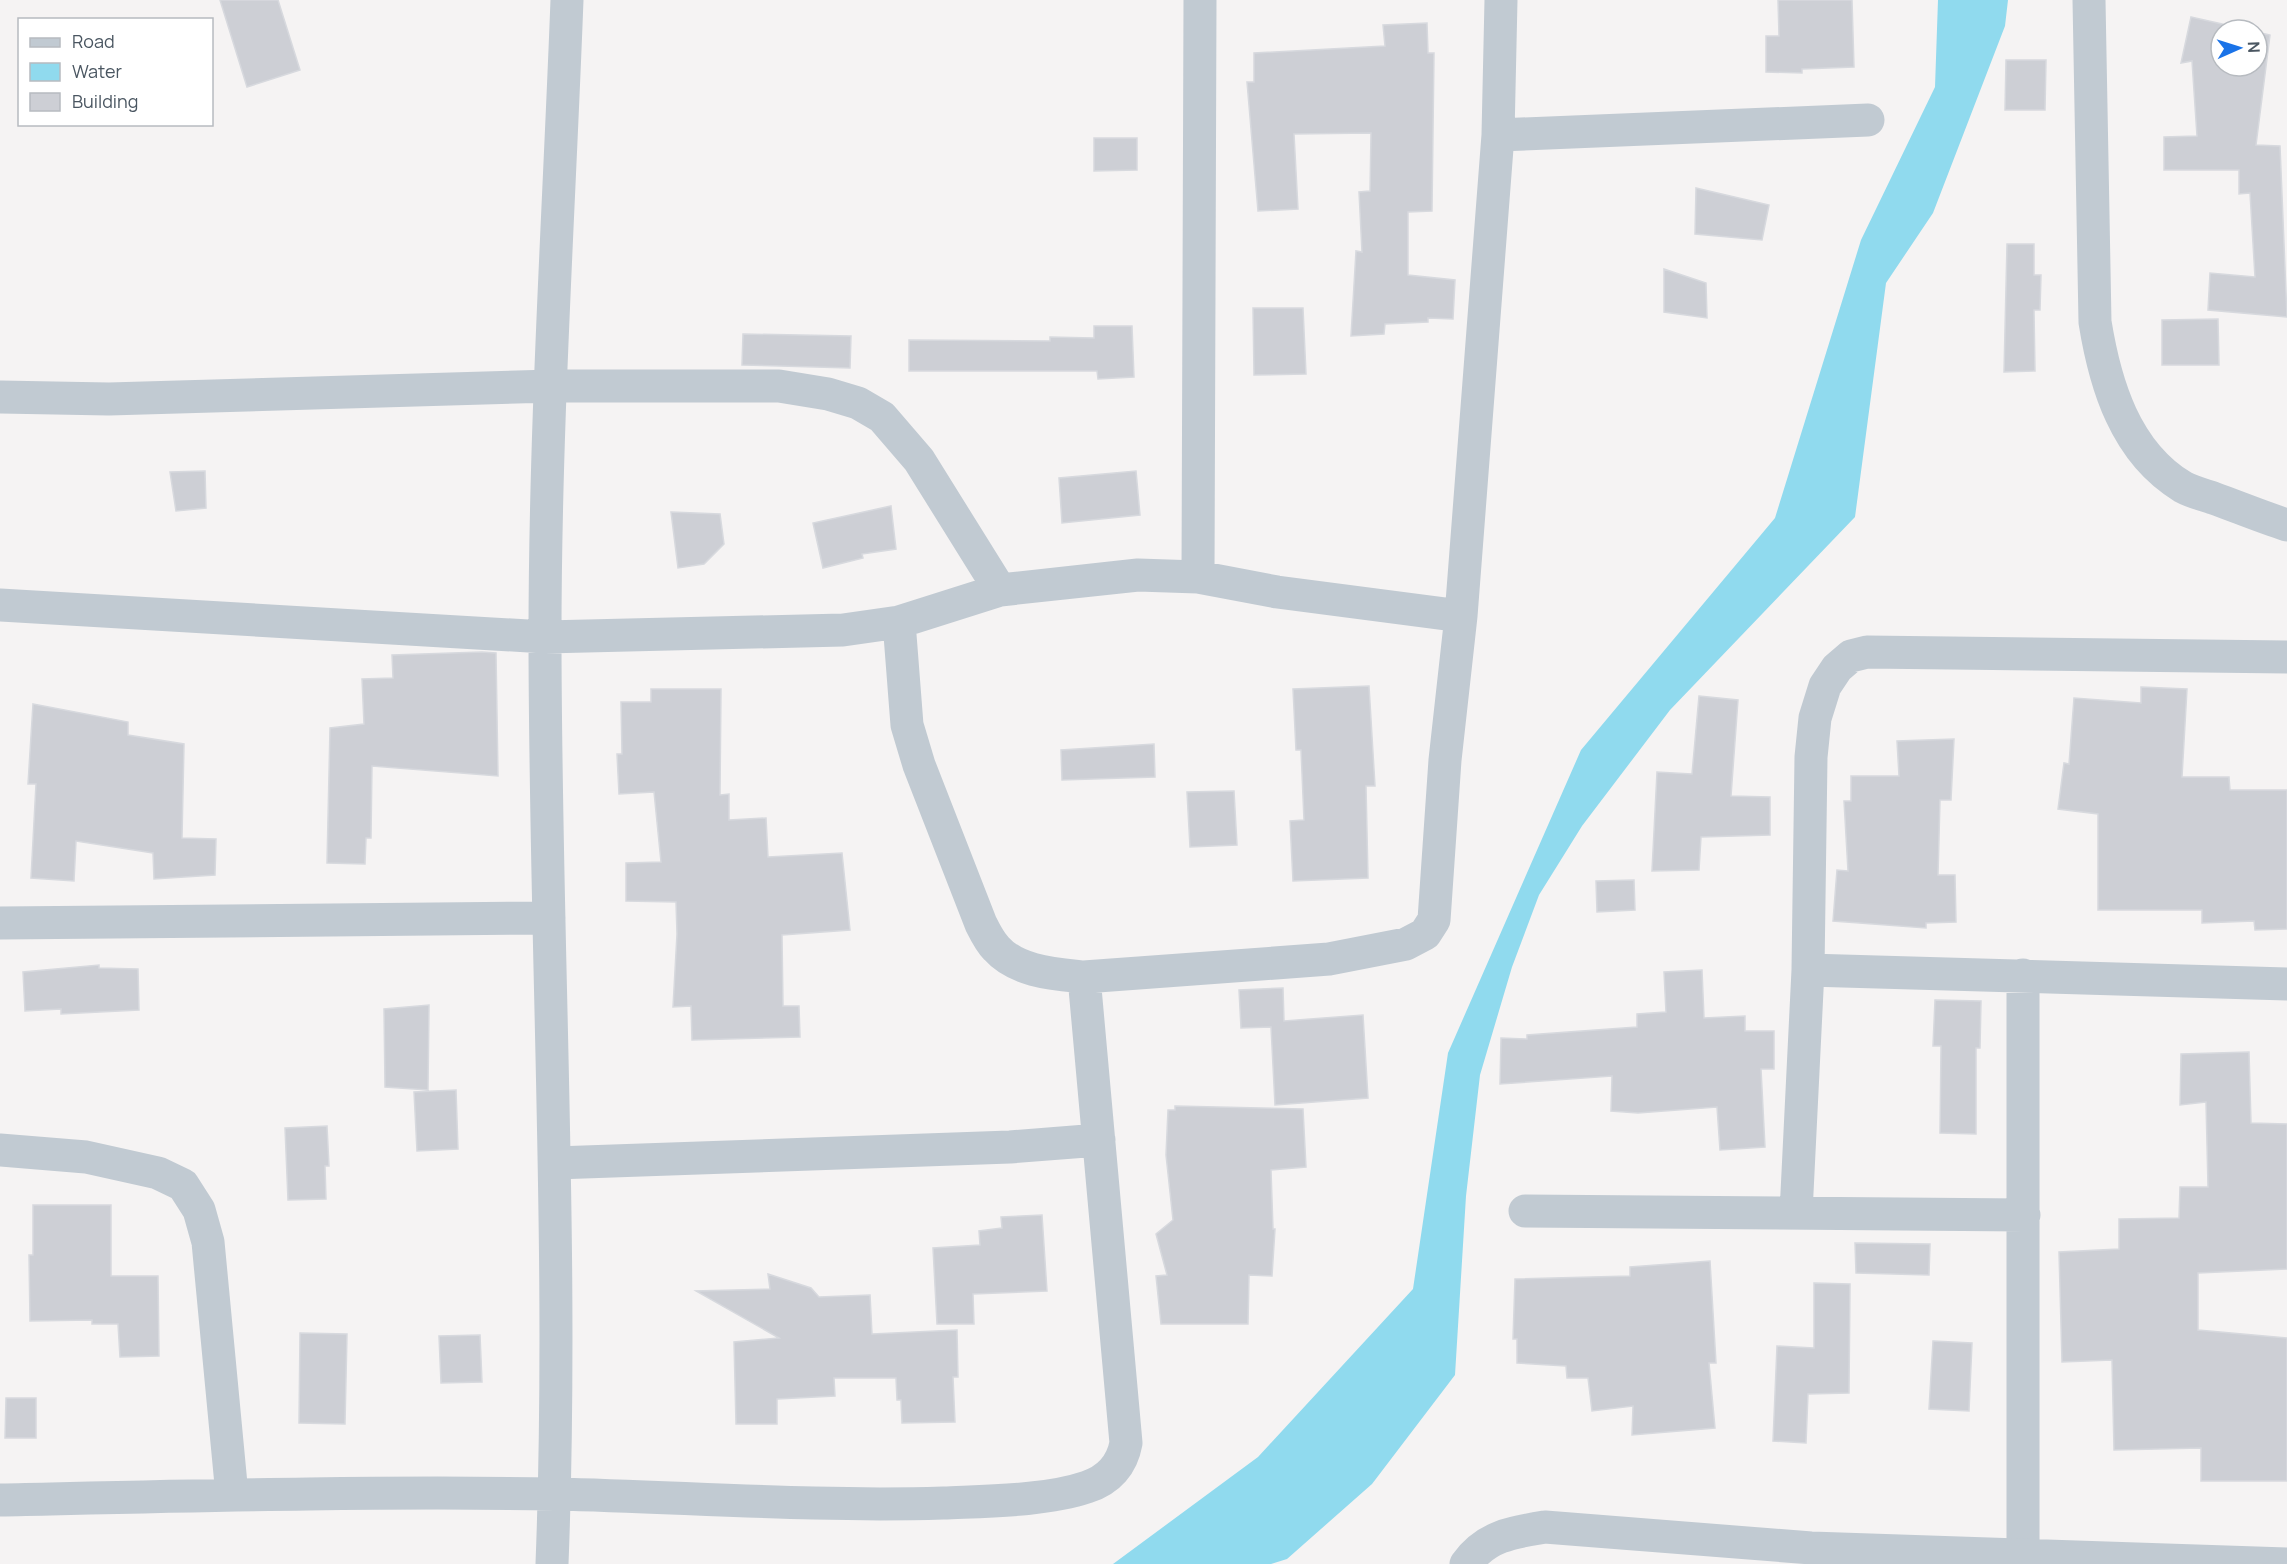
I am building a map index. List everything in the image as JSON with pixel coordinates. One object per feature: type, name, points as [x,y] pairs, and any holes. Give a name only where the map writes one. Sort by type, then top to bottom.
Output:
[{"type":"street","points":[[552,1564],[555,1162],[545,637],[547,488],[567,0]]},
{"type":"street","points":[[1198,577],[1200,0]]},
{"type":"street","points":[[899,622],[907,725],[919,765],[981,924],[996,948],[1014,962],[1048,973],[1084,977],[1329,959],[1406,944],[1425,934],[1434,920],[1437,897],[1444,772],[1461,616],[1498,135],[1501,0]]},
{"type":"street","points":[[2089,0],[2095,322],[2102,367],[2128,429],[2145,454],[2183,487],[2287,525]]},
{"type":"street","points":[[1498,135],[1868,120]]},
{"type":"street","points":[[0,397],[109,399],[552,386],[779,387],[828,394],[858,403],[882,417],[919,460],[1000,590]]},
{"type":"street","points":[[0,605],[545,637],[843,630],[899,622],[1000,590],[1138,575],[1198,577],[1277,592],[1461,616]]},
{"type":"street","points":[[1796,1213],[1808,970],[1811,757],[1815,718],[1825,686],[1836,668],[1851,656],[1868,652],[2287,657]]},
{"type":"street","points":[[0,923],[549,918]]},
{"type":"street","points":[[1808,970],[2287,984]]},
{"type":"street","points":[[2023,975],[2023,1553]]},
{"type":"street","points":[[0,1500],[232,1495],[554,1494],[875,1505],[995,1501],[1068,1491],[1105,1479],[1119,1465],[1126,1443],[1084,977]]},
{"type":"street","points":[[555,1162],[998,1148],[1099,1140]]},
{"type":"street","points":[[0,1150],[86,1157],[158,1173],[183,1185],[199,1210],[208,1242],[232,1495]]},
{"type":"street","points":[[1525,1211],[2024,1215]]},
{"type":"street","points":[[1466,1564],[1474,1552],[1504,1533],[1545,1527],[1811,1556],[2023,1553],[2287,1564]]},
{"type":"water","points":[[1938,0],[2008,0],[2005,26],[1933,213],[1886,283],[1855,517],[1670,710],[1582,826],[1539,895],[1512,967],[1480,1075],[1466,1196],[1455,1375],[1372,1484],[1287,1559],[1271,1564],[1113,1564],[1258,1457],[1413,1289],[1448,1053],[1581,750],[1775,518],[1861,240],[1935,87]]},
{"type":"building","points":[[220,0],[278,0],[300,70],[247,87]]},
{"type":"building","points":[[1778,0],[1852,0],[1854,67],[1802,69],[1802,73],[1766,72],[1766,36],[1779,36]]},
{"type":"building","points":[[2191,17],[2209,21],[2209,78],[2265,78],[2256,145],[2280,146],[2287,317],[2208,310],[2210,273],[2255,277],[2250,193],[2239,194],[2239,170],[2164,170],[2164,137],[2197,136],[2192,61],[2181,63]]},
{"type":"building","points":[[1427,23],[1428,53],[1434,53],[1432,211],[1408,212],[1408,275],[1455,280],[1453,319],[1428,318],[1428,322],[1385,324],[1384,334],[1351,336],[1356,251],[1362,252],[1359,192],[1370,191],[1371,133],[1294,134],[1298,209],[1258,211],[1247,82],[1254,82],[1254,53],[1385,46],[1383,25]]},
{"type":"building","points":[[2006,60],[2046,60],[2045,110],[2005,110]]},
{"type":"building","points":[[1094,138],[1137,138],[1137,170],[1094,171]]},
{"type":"building","points":[[1696,188],[1769,205],[1762,240],[1695,234]]},
{"type":"building","points":[[2007,244],[2034,244],[2034,275],[2041,275],[2040,310],[2034,310],[2035,371],[2004,372]]},
{"type":"building","points":[[1664,269],[1706,283],[1707,318],[1664,312]]},
{"type":"building","points":[[1253,308],[1303,308],[1306,374],[1254,375]]},
{"type":"building","points":[[2218,319],[2219,365],[2162,365],[2162,320]]},
{"type":"building","points":[[1094,326],[1132,326],[1134,377],[1098,379],[1097,371],[909,371],[909,340],[1050,341],[1050,337],[1094,338]]},
{"type":"building","points":[[743,334],[851,336],[850,368],[742,365]]},
{"type":"building","points":[[205,471],[206,508],[176,511],[170,472]]},
{"type":"building","points":[[1136,471],[1140,515],[1062,523],[1059,478]]},
{"type":"building","points":[[891,506],[896,549],[862,554],[863,558],[823,568],[813,523]]},
{"type":"building","points":[[671,512],[720,514],[724,544],[704,564],[678,568]]},
{"type":"building","points":[[496,653],[498,776],[372,766],[371,838],[366,838],[365,864],[327,863],[330,728],[364,724],[362,679],[393,678],[392,655]]},
{"type":"building","points":[[1369,686],[1375,786],[1366,786],[1368,878],[1293,881],[1290,821],[1304,820],[1301,750],[1296,750],[1293,689]]},
{"type":"building","points":[[2141,687],[2187,689],[2182,777],[2229,777],[2230,790],[2287,790],[2287,929],[2255,930],[2254,921],[2202,923],[2202,910],[2098,910],[2098,814],[2058,809],[2064,763],[2069,764],[2074,698],[2141,703]]},
{"type":"building","points":[[651,689],[721,689],[720,795],[729,794],[729,820],[766,818],[768,857],[842,853],[850,930],[782,935],[783,1006],[799,1006],[800,1037],[692,1040],[691,1006],[673,1007],[677,934],[676,902],[626,901],[626,863],[661,862],[654,792],[619,794],[617,754],[622,754],[621,702],[651,702]]},
{"type":"building","points":[[1699,696],[1738,700],[1731,796],[1770,797],[1770,835],[1701,837],[1699,870],[1652,871],[1657,772],[1692,774]]},
{"type":"building","points":[[33,704],[128,722],[128,735],[184,744],[182,838],[216,839],[215,875],[154,879],[153,853],[76,841],[74,881],[31,878],[36,784],[28,784]]},
{"type":"building","points":[[1954,739],[1951,800],[1940,800],[1938,875],[1955,875],[1956,922],[1926,923],[1926,928],[1833,921],[1837,870],[1848,871],[1844,801],[1851,801],[1851,776],[1899,776],[1897,741]]},
{"type":"building","points":[[1154,744],[1155,777],[1062,780],[1061,750]]},
{"type":"building","points":[[1234,791],[1237,845],[1190,847],[1187,792]]},
{"type":"building","points":[[1634,880],[1635,910],[1597,912],[1596,881]]},
{"type":"building","points":[[99,965],[99,968],[138,969],[139,1010],[61,1014],[61,1009],[25,1011],[23,972]]},
{"type":"building","points":[[1702,970],[1704,1018],[1745,1016],[1745,1031],[1774,1031],[1774,1069],[1761,1069],[1765,1147],[1720,1150],[1717,1107],[1638,1113],[1611,1111],[1612,1076],[1500,1084],[1501,1038],[1527,1039],[1527,1035],[1637,1027],[1637,1014],[1666,1012],[1664,972]]},
{"type":"building","points":[[1283,988],[1284,1021],[1363,1015],[1368,1098],[1275,1105],[1271,1027],[1241,1028],[1239,990]]},
{"type":"building","points":[[1935,1000],[1981,1001],[1980,1048],[1976,1048],[1976,1134],[1940,1133],[1941,1046],[1933,1046]]},
{"type":"building","points":[[429,1005],[428,1090],[385,1087],[384,1009]]},
{"type":"building","points":[[2249,1052],[2251,1123],[2287,1124],[2287,1269],[2198,1273],[2198,1330],[2287,1338],[2287,1481],[2201,1481],[2201,1448],[2114,1450],[2112,1360],[2062,1362],[2059,1252],[2119,1249],[2119,1219],[2179,1218],[2180,1187],[2208,1187],[2206,1102],[2180,1105],[2181,1054]]},
{"type":"building","points":[[456,1090],[458,1149],[417,1151],[414,1092]]},
{"type":"building","points":[[1175,1106],[1303,1109],[1306,1167],[1271,1170],[1273,1229],[1275,1229],[1272,1276],[1249,1275],[1248,1324],[1161,1324],[1156,1276],[1167,1275],[1156,1234],[1173,1220],[1166,1155],[1168,1110],[1175,1110]]},
{"type":"building","points":[[327,1126],[329,1166],[325,1166],[326,1199],[288,1200],[285,1128]]},
{"type":"building","points":[[33,1205],[111,1205],[111,1276],[158,1276],[159,1356],[120,1357],[118,1324],[92,1324],[92,1320],[30,1321],[29,1255],[33,1255]]},
{"type":"building","points":[[1042,1215],[1047,1291],[973,1294],[974,1324],[937,1324],[933,1248],[980,1245],[979,1231],[1002,1228],[1001,1217]]},
{"type":"building","points":[[1855,1243],[1930,1244],[1929,1275],[1856,1273]]},
{"type":"building","points":[[1710,1261],[1716,1363],[1709,1363],[1715,1428],[1632,1435],[1633,1406],[1592,1411],[1588,1378],[1567,1378],[1566,1366],[1517,1363],[1517,1339],[1513,1339],[1515,1279],[1630,1276],[1630,1267]]},
{"type":"building","points":[[768,1274],[811,1288],[819,1297],[870,1295],[872,1334],[957,1330],[958,1377],[953,1377],[955,1422],[902,1423],[901,1400],[897,1400],[896,1378],[834,1378],[835,1396],[777,1399],[777,1424],[736,1424],[734,1342],[779,1338],[696,1291],[770,1289]]},
{"type":"building","points":[[1814,1283],[1850,1284],[1849,1393],[1808,1394],[1806,1443],[1773,1441],[1777,1346],[1814,1348]]},
{"type":"building","points":[[300,1333],[347,1334],[345,1424],[299,1423]]},
{"type":"building","points":[[480,1335],[482,1382],[441,1383],[439,1336]]},
{"type":"building","points":[[1933,1341],[1972,1343],[1969,1411],[1929,1409]]},
{"type":"building","points":[[6,1398],[36,1398],[36,1438],[5,1438]]}]
